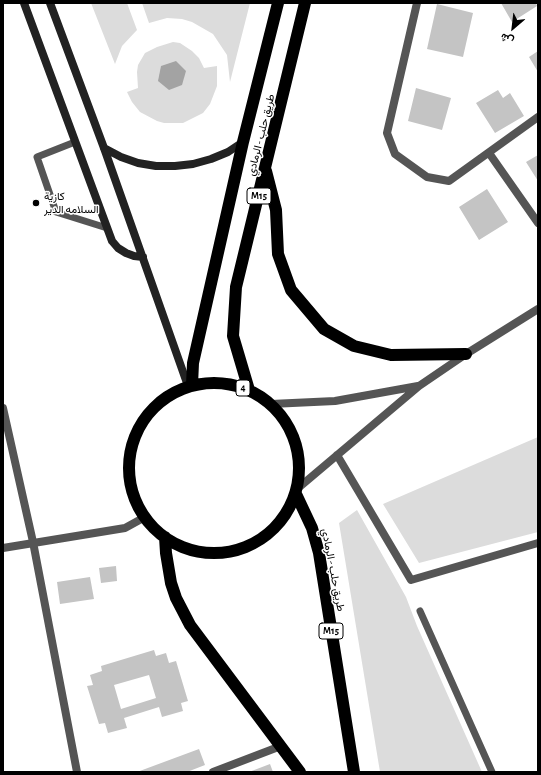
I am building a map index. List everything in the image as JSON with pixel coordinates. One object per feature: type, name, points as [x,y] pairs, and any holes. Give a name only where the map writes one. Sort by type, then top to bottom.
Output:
[{"type":"highway","name":"طريق حلب - الرمادي","points":[[190,386],[193,363],[243,142],[278,3]]},
{"type":"highway","name":"طريق حلب - الرمادي","points":[[249,390],[233,336],[236,287],[266,169],[305,3]]},
{"type":"highway","points":[[266,169],[276,210],[278,254],[283,268],[291,290],[324,329],[354,346],[391,355],[466,354]]},
{"type":"highway","name":"4","points":[[211,382],[230,384],[249,390],[271,404],[286,422],[296,443],[300,466],[297,492],[286,515],[271,532],[252,544],[231,552],[208,553],[185,548],[166,537],[145,517],[134,496],[129,474],[130,452],[137,430],[150,411],[167,396],[190,386],[211,382]]},
{"type":"highway","name":"طريق حلب - الرمادي","points":[[297,492],[312,528],[319,553],[354,772]]},
{"type":"highway","points":[[166,537],[166,553],[171,583],[182,612],[190,625],[300,772]]},
{"type":"main road","points":[[24,3],[112,241],[118,248],[134,256],[143,257]]},
{"type":"main road","points":[[50,3],[190,386]]},
{"type":"main road","points":[[104,148],[121,157],[138,162],[156,166],[175,166],[193,164],[211,159],[228,152],[243,142]]},
{"type":"street","points":[[417,3],[387,133],[395,154],[427,177],[448,181],[538,118]]},
{"type":"street","points":[[489,153],[538,223]]},
{"type":"street","points":[[297,492],[337,455],[418,386],[538,309]]},
{"type":"street","points":[[271,404],[335,401],[418,386]]},
{"type":"street","points":[[3,408],[33,542],[77,772]]},
{"type":"street","points":[[337,455],[411,580],[538,543]]},
{"type":"street","points":[[3,548],[126,528],[145,517]]},
{"type":"street","points":[[214,772],[281,746]]},
{"type":"lane","points":[[75,142],[37,157],[56,212],[107,228]]},
{"type":"lane","points":[[420,611],[492,772]]},
{"type":"shaded area","points":[[91,3],[127,3],[137,30],[122,46],[115,64]]},
{"type":"shaded area","points":[[142,3],[250,3],[230,82],[227,55],[213,34],[192,22],[182,19],[167,18],[149,23]]},
{"type":"shaded area","points":[[173,42],[180,43],[192,51],[199,58],[204,68],[217,66],[217,86],[210,104],[203,113],[183,123],[164,123],[140,112],[132,102],[127,92],[138,88],[138,65],[145,53]]},
{"type":"shaded area","points":[[176,61],[186,71],[182,85],[169,90],[158,81],[161,66]]},
{"type":"shaded area","points":[[538,437],[538,532],[419,563],[383,504]]},
{"type":"shaded area","points":[[357,510],[406,597],[417,626],[482,772],[380,772],[339,523]]},
{"type":"building","points":[[501,3],[536,3],[537,6],[512,22]]},
{"type":"building","points":[[437,4],[473,13],[463,57],[427,49]]},
{"type":"building","points":[[538,51],[538,72],[529,57]]},
{"type":"building","points":[[416,88],[451,98],[442,130],[408,121]]},
{"type":"building","points":[[498,90],[503,98],[510,93],[524,116],[495,133],[476,103]]},
{"type":"building","points":[[538,155],[538,181],[526,162]]},
{"type":"building","points":[[487,189],[508,222],[479,240],[459,207]]},
{"type":"building","points":[[116,566],[117,581],[101,583],[99,568]]},
{"type":"building","points":[[90,577],[94,599],[60,604],[57,582]]},
{"type":"building","points":[[154,650],[156,656],[166,653],[169,663],[176,661],[188,701],[181,703],[183,711],[162,717],[159,707],[124,718],[127,728],[108,733],[105,723],[99,724],[87,686],[93,685],[90,675],[102,671],[101,666]],"holes":[[[149,675],[156,698],[121,709],[114,685]]]},
{"type":"building","points":[[199,749],[205,765],[187,772],[137,772]]},
{"type":"building","points":[[270,764],[273,772],[249,772]]},
{"type":"place","name":"كازية السلامه الدير","points":[[36,203]]}]
